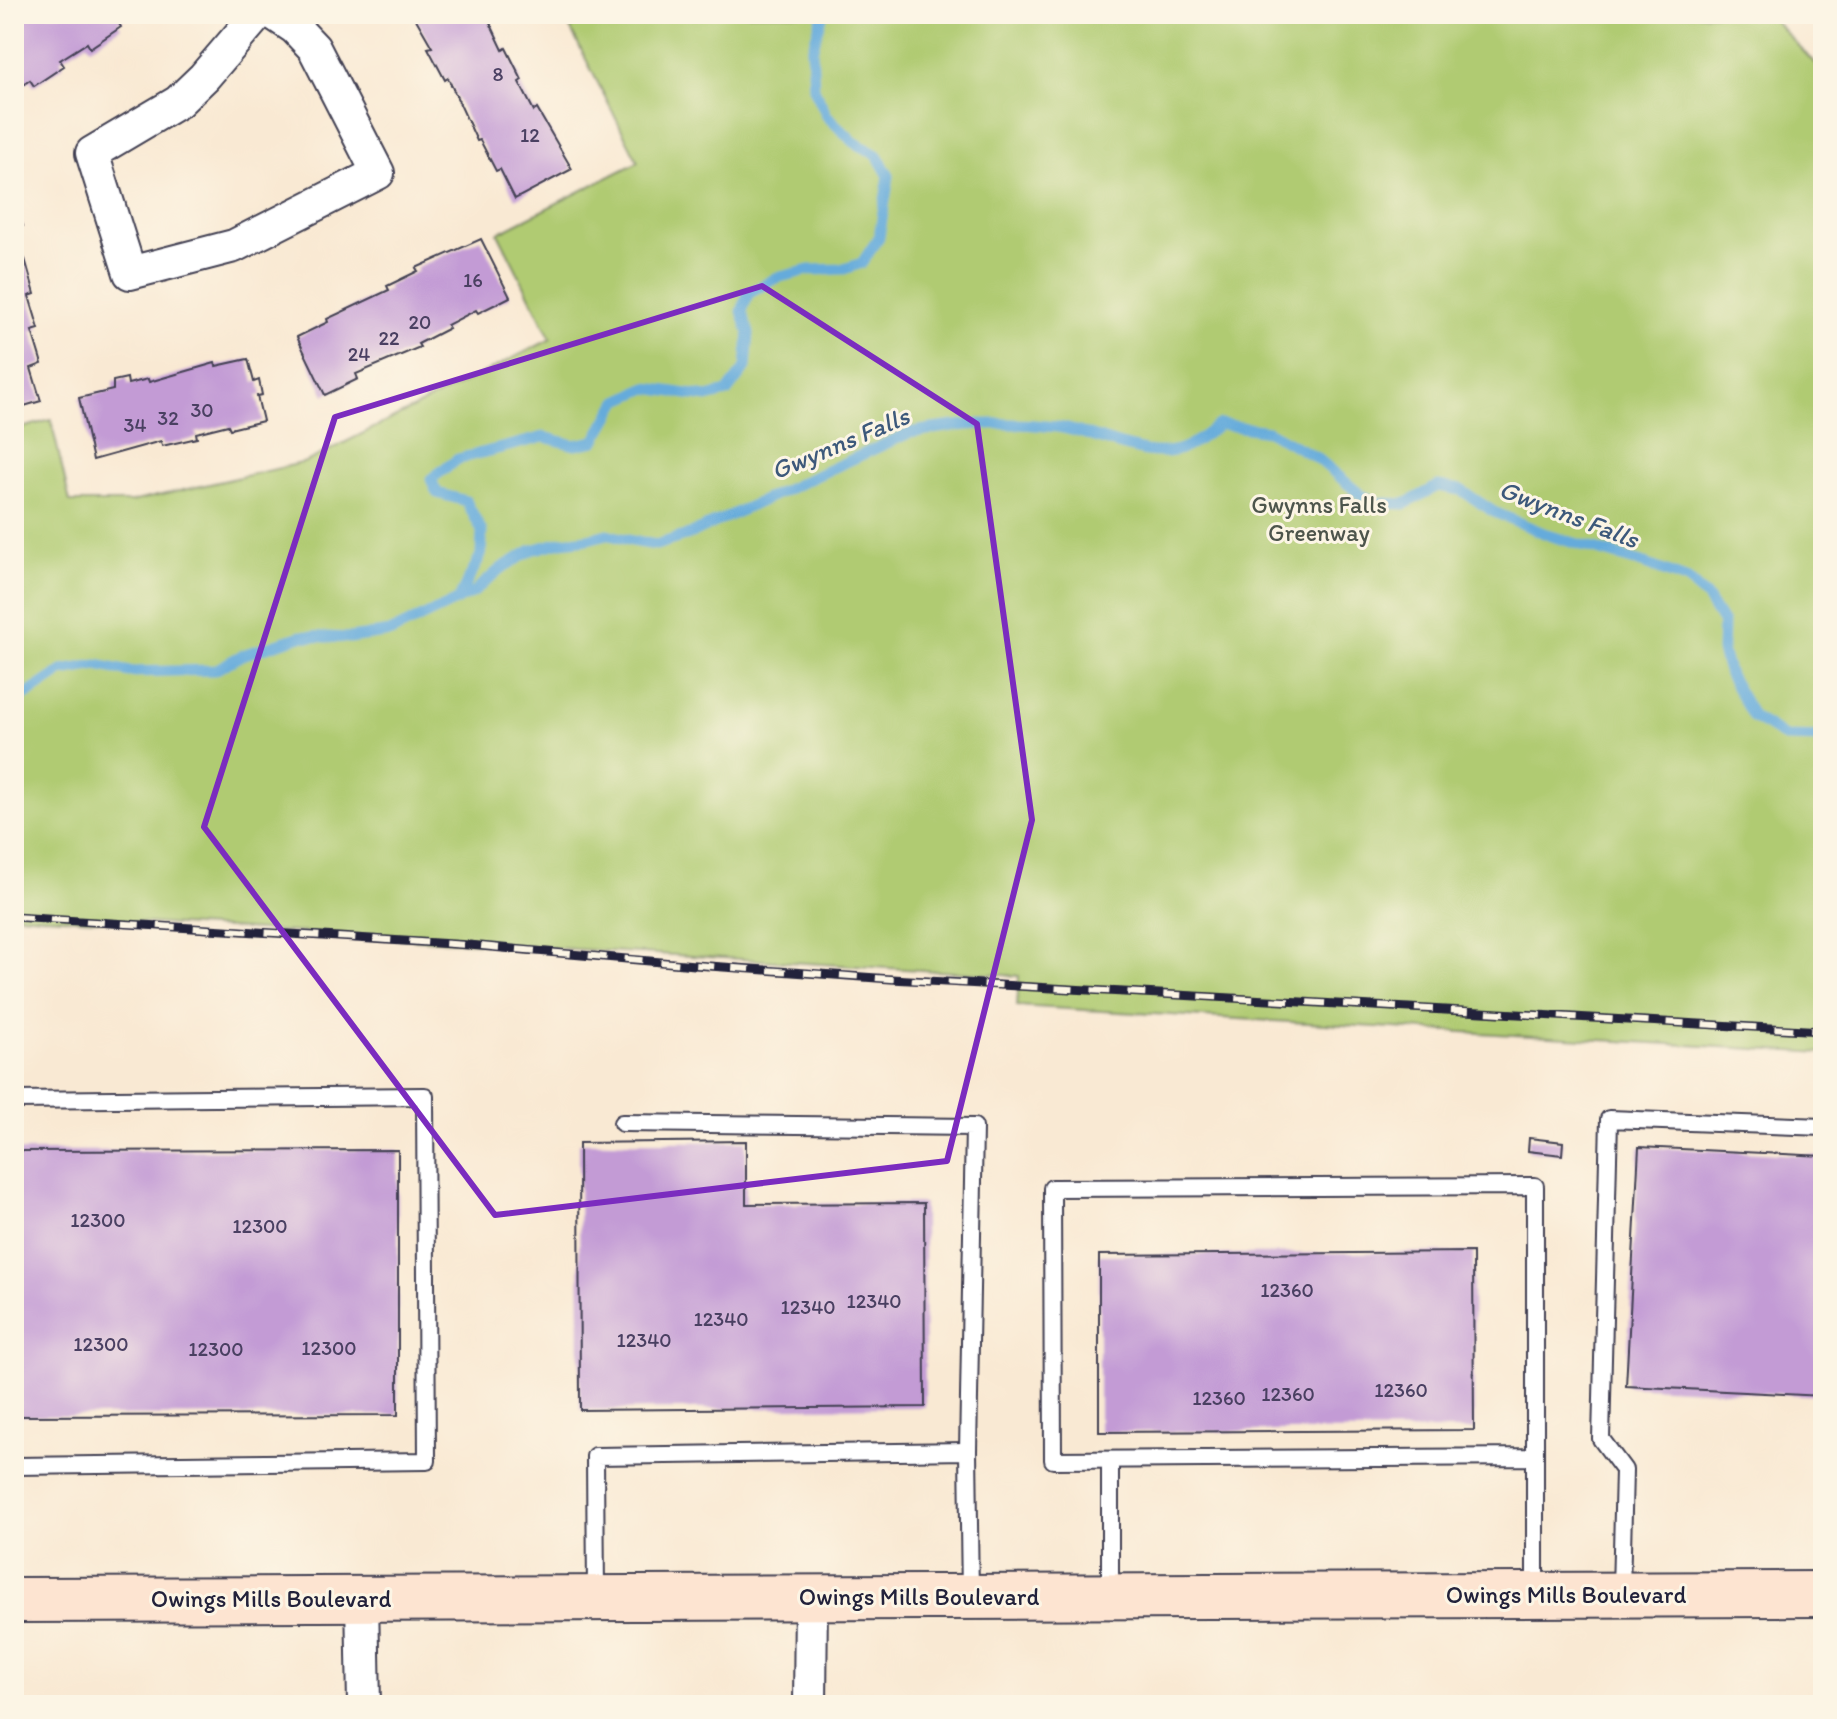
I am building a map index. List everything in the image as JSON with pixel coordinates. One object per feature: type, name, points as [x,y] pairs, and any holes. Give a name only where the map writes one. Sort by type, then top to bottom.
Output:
[{"type":"main road","name":"Owings Mills Boulevard","points":[[14,1600],[1823,1594]]},
{"type":"street","points":[[258,14],[204,77],[178,102],[92,153],[130,273],[234,246],[378,173],[314,48],[295,28],[274,14]]},
{"type":"street","points":[[362,1598],[364,1705]]},
{"type":"street","points":[[810,1705],[811,1598]]},
{"type":"lane","points":[[14,1100],[425,1096],[427,1461],[14,1466]]},
{"type":"lane","points":[[1621,1595],[1624,1470],[1601,1439],[1609,1119],[1823,1127]]},
{"type":"lane","points":[[622,1123],[974,1127],[968,1451],[970,1596]]},
{"type":"lane","points":[[1535,1457],[1053,1460],[1052,1188],[1535,1186],[1535,1457],[1535,1595]]},
{"type":"lane","points":[[596,1597],[595,1456],[968,1451]]},
{"type":"lane","points":[[1110,1460],[1110,1595]]},
{"type":"highlighted area","points":[[762,286],[977,424],[1032,820],[947,1161],[495,1215],[204,827],[335,417]]},
{"type":"green space","name":"Gwynns Falls Greenway","points":[[563,14],[1768,14],[1823,72],[1823,1053],[1017,1006],[1019,976],[14,915],[14,430],[51,420],[70,502],[131,502],[306,462],[551,339],[498,233],[638,162]]},
{"type":"building","points":[[23,14],[131,14],[118,22],[121,27],[90,48],[87,43],[60,60],[64,66],[34,86],[30,80],[14,91],[14,20]]},
{"type":"building","points":[[413,14],[486,14],[522,80],[519,82],[534,111],[537,109],[572,169],[515,199],[500,169],[496,171],[480,140],[477,141],[448,78],[445,80],[428,48],[432,47]]},
{"type":"building","points":[[14,207],[23,226],[14,229]]},
{"type":"building","points":[[14,239],[21,260],[25,259],[35,294],[29,296],[39,329],[32,331],[42,364],[31,368],[41,401],[14,409]]},
{"type":"building","points":[[481,239],[510,297],[447,325],[449,328],[418,344],[420,347],[356,374],[358,379],[325,395],[297,337],[389,290],[387,286],[418,271],[416,268]]},
{"type":"building","points":[[248,359],[254,382],[259,380],[262,395],[257,396],[263,421],[230,429],[228,425],[196,433],[197,438],[162,446],[161,441],[93,460],[79,398],[113,390],[113,381],[127,378],[128,384],[148,379],[149,382],[215,363],[216,366]]},
{"type":"building","points":[[1529,1138],[1563,1142],[1562,1155],[1528,1151]]},
{"type":"building","points":[[746,1141],[746,1204],[924,1203],[925,1407],[580,1410],[579,1143]]},
{"type":"building","points":[[1639,1147],[1823,1156],[1823,1396],[1626,1386]]},
{"type":"building","points":[[398,1150],[398,1415],[14,1416],[14,1151]]},
{"type":"building","points":[[1473,1252],[1474,1430],[1099,1432],[1099,1255]]},
{"type":"building","points":[[662,1702],[706,1702],[706,1705],[662,1705]]},
{"type":"waterway","points":[[458,600],[481,555],[482,531],[466,501],[437,493],[431,479],[458,459],[544,437],[575,445],[595,441],[618,401],[647,388],[707,397],[727,392],[746,367],[749,333],[742,311],[748,294],[776,278],[809,270],[844,269],[862,263],[879,237],[889,176],[877,155],[854,142],[827,116],[814,88],[812,50],[823,14]]},
{"type":"waterway","name":"Gwynns Falls","points":[[14,703],[62,671],[97,665],[130,672],[215,670],[242,655],[301,636],[350,638],[391,632],[474,592],[500,569],[532,550],[607,534],[656,545],[688,535],[909,433],[983,424],[1038,425],[1072,430],[1124,446],[1159,452],[1175,451],[1190,445],[1220,424],[1268,431],[1317,458],[1361,495],[1381,503],[1405,504],[1438,486],[1461,490],[1494,512],[1551,536],[1688,580],[1707,598],[1723,624],[1722,651],[1729,675],[1753,717],[1785,737],[1823,738]]},
{"type":"railway","points":[[14,917],[469,945],[891,979],[1823,1031]]}]
